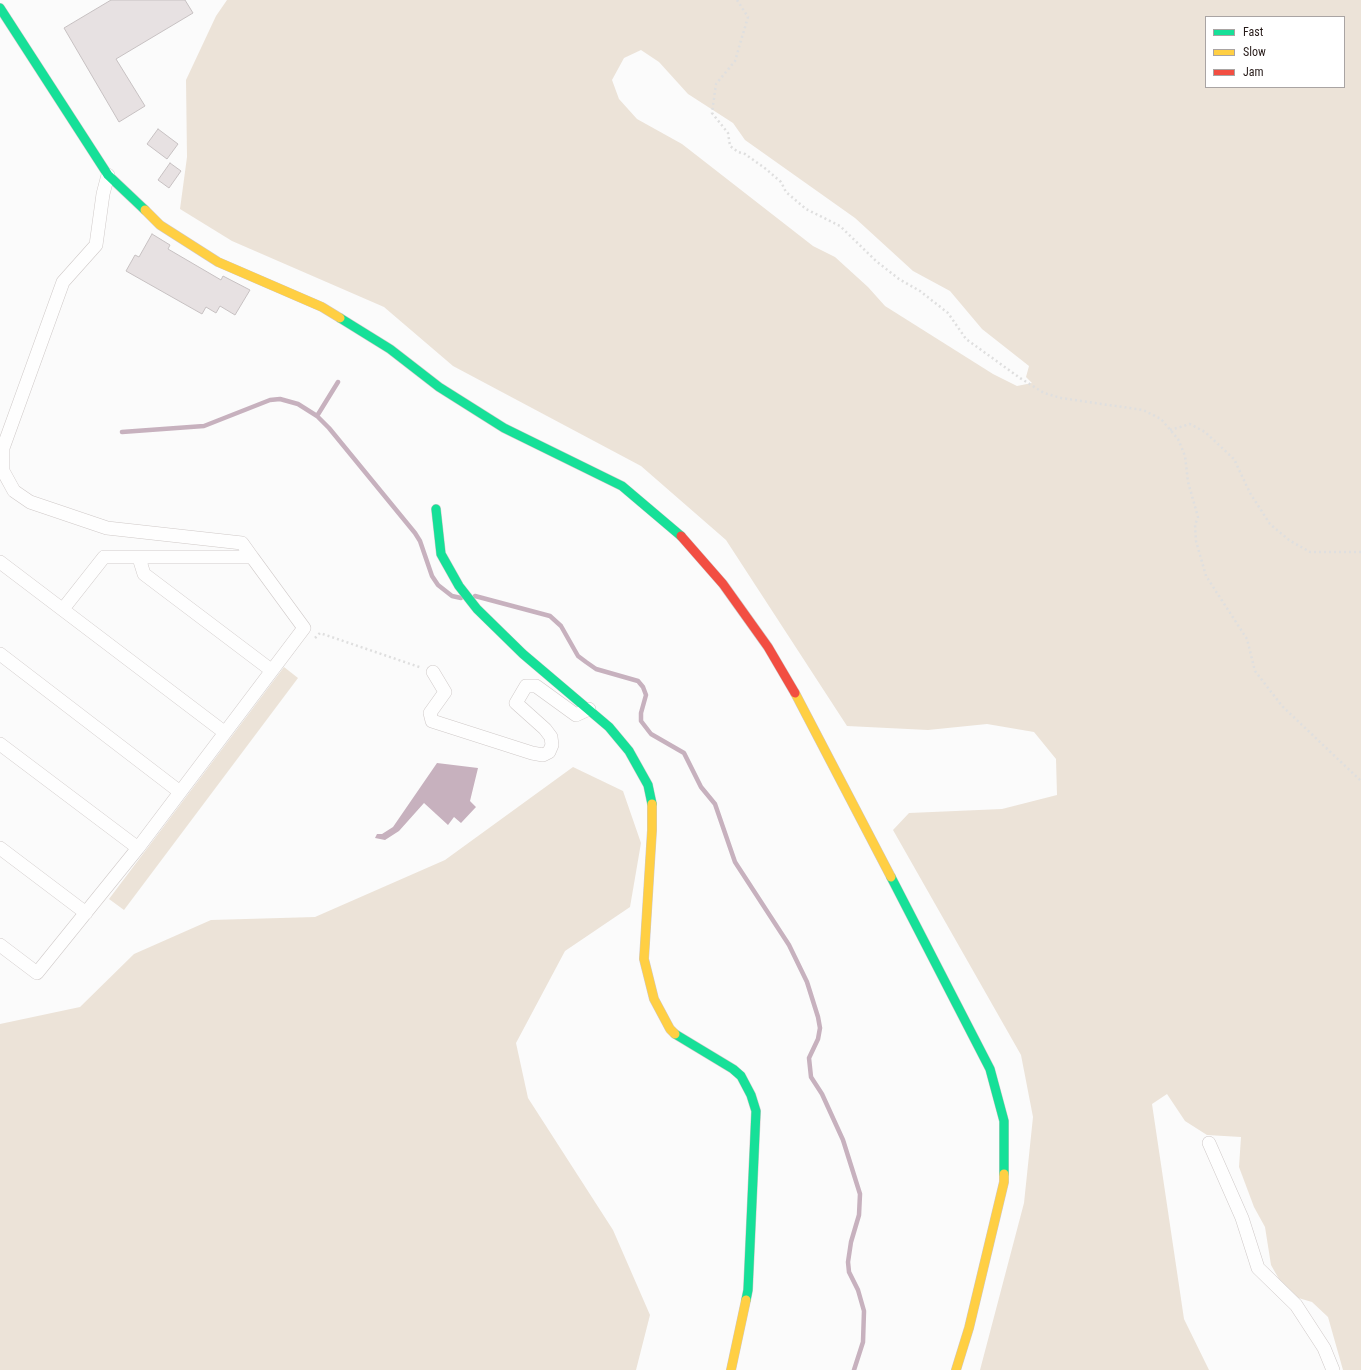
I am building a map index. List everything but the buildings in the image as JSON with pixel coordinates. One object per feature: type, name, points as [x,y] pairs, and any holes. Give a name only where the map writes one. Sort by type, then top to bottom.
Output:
[{"type":"street","points":[[0,8],[108,175],[160,224],[218,262],[322,307],[390,349],[439,387],[504,428],[622,486],[677,532],[723,584],[768,646],[806,711],[990,1069],[1004,1121],[1004,1182],[969,1328],[956,1370]]},
{"type":"street","points":[[0,945],[37,973],[138,848],[224,732],[304,628],[242,543],[107,528],[30,502],[14,491],[3,471],[3,448],[63,282],[96,245],[103,194],[108,175]]},
{"type":"street","points":[[436,509],[438,538],[441,554],[459,586],[477,609],[523,654],[589,709],[621,740],[643,775],[651,796],[652,830],[644,944],[646,966],[654,999],[665,1022],[677,1036],[733,1069],[741,1076],[751,1095],[755,1107],[755,1146],[748,1290],[731,1370]]},
{"type":"street","points":[[63,609],[104,557],[252,557]]},
{"type":"street","points":[[139,558],[144,574],[271,670]]},
{"type":"street","points":[[0,562],[224,732]]},
{"type":"street","points":[[0,654],[180,792]]},
{"type":"street","points":[[433,672],[445,692],[430,713],[432,721],[532,753],[543,755],[549,752],[552,745],[551,737],[545,729],[516,703],[526,686],[536,686],[576,715],[589,709]]},
{"type":"street","points":[[0,744],[138,848]]},
{"type":"street","points":[[0,848],[86,913]]},
{"type":"street","points":[[1209,1142],[1242,1218],[1258,1268],[1296,1305],[1324,1348],[1333,1370]]},
{"type":"path","points":[[737,0],[748,17],[735,61],[716,84],[712,113],[728,133],[730,146],[738,152],[746,154],[766,169],[781,182],[786,192],[806,209],[840,226],[876,260],[899,279],[920,291],[948,313],[966,339],[1020,378],[1044,393],[1061,398],[1144,410],[1161,419],[1178,439],[1185,456],[1188,482],[1198,517],[1196,525],[1196,540],[1205,572],[1216,595],[1247,639],[1255,671],[1282,706],[1361,781]]},
{"type":"path","points":[[1170,430],[1190,424],[1205,432],[1234,459],[1250,493],[1270,524],[1289,540],[1310,552],[1361,552]]},
{"type":"path","points":[[315,639],[320,633],[433,672]]},
{"type":"shaded area","points":[[227,0],[1361,0],[1361,1370],[1343,1370],[1328,1317],[1312,1302],[1288,1295],[1271,1265],[1265,1227],[1254,1207],[1239,1167],[1241,1137],[1207,1135],[1185,1121],[1167,1094],[1152,1104],[1184,1319],[1209,1370],[980,1370],[1024,1203],[1033,1117],[1021,1055],[893,830],[909,813],[1002,809],[1057,795],[1056,759],[1034,732],[987,724],[928,730],[847,726],[726,540],[641,466],[453,366],[384,307],[232,241],[180,209],[187,157],[186,80],[216,16]],"holes":[[[641,50],[659,62],[688,94],[733,123],[745,140],[855,218],[913,271],[950,291],[982,329],[1029,366],[1026,377],[1032,383],[1017,386],[993,374],[885,306],[868,287],[835,257],[813,246],[682,144],[637,119],[619,99],[612,80],[624,58]]]},
{"type":"shaded area","points":[[284,667],[298,678],[124,910],[109,899]]},
{"type":"shaded area","points":[[437,763],[478,768],[470,801],[476,807],[461,823],[454,817],[448,825],[424,803],[399,831],[385,840],[375,838],[377,834],[382,834],[393,827]]},
{"type":"shaded area","points":[[573,767],[623,791],[641,843],[630,907],[565,951],[516,1043],[528,1098],[613,1230],[650,1315],[636,1370],[0,1370],[0,1024],[80,1007],[134,954],[211,920],[315,917],[445,860]]},
{"type":"waterway","points":[[317,416],[338,382]]},
{"type":"waterway","points":[[122,432],[204,426],[270,400],[280,399],[298,404],[317,416],[329,428],[415,533],[420,541],[432,576],[438,585],[452,596],[461,598]]},
{"type":"waterway","points":[[475,596],[550,616],[561,626],[578,656],[586,662],[596,669],[638,681],[643,687],[646,695],[641,713],[641,721],[651,734],[684,753],[701,787],[715,804],[735,862],[789,945],[807,982],[820,1028],[818,1039],[809,1058],[811,1077],[822,1094],[843,1140],[860,1194],[859,1215],[851,1242],[848,1262],[849,1272],[858,1290],[864,1311],[863,1342],[854,1370]]},
{"type":"traffic: fast","points":[[0,8],[108,175],[145,210]]},
{"type":"traffic: fast","points":[[340,318],[390,349],[439,387],[504,428],[622,486],[681,536]]},
{"type":"traffic: fast","points":[[436,509],[441,554],[459,586],[477,609],[523,654],[609,727],[629,751],[648,785],[652,804]]},
{"type":"traffic: fast","points":[[891,877],[990,1069],[1004,1121],[1004,1174]]},
{"type":"traffic: fast","points":[[675,1034],[733,1069],[741,1076],[751,1095],[756,1111],[748,1290],[746,1300]]},
{"type":"traffic: slow","points":[[145,210],[160,225],[218,262],[322,307],[340,318]]},
{"type":"traffic: slow","points":[[795,693],[891,877]]},
{"type":"traffic: slow","points":[[652,804],[652,830],[644,959],[654,999],[670,1029],[675,1034]]},
{"type":"traffic: slow","points":[[956,1370],[969,1328],[1004,1182],[1004,1174]]},
{"type":"traffic: slow","points":[[731,1370],[746,1300]]},
{"type":"traffic: jam","points":[[681,536],[723,584],[768,647],[795,693]]}]
